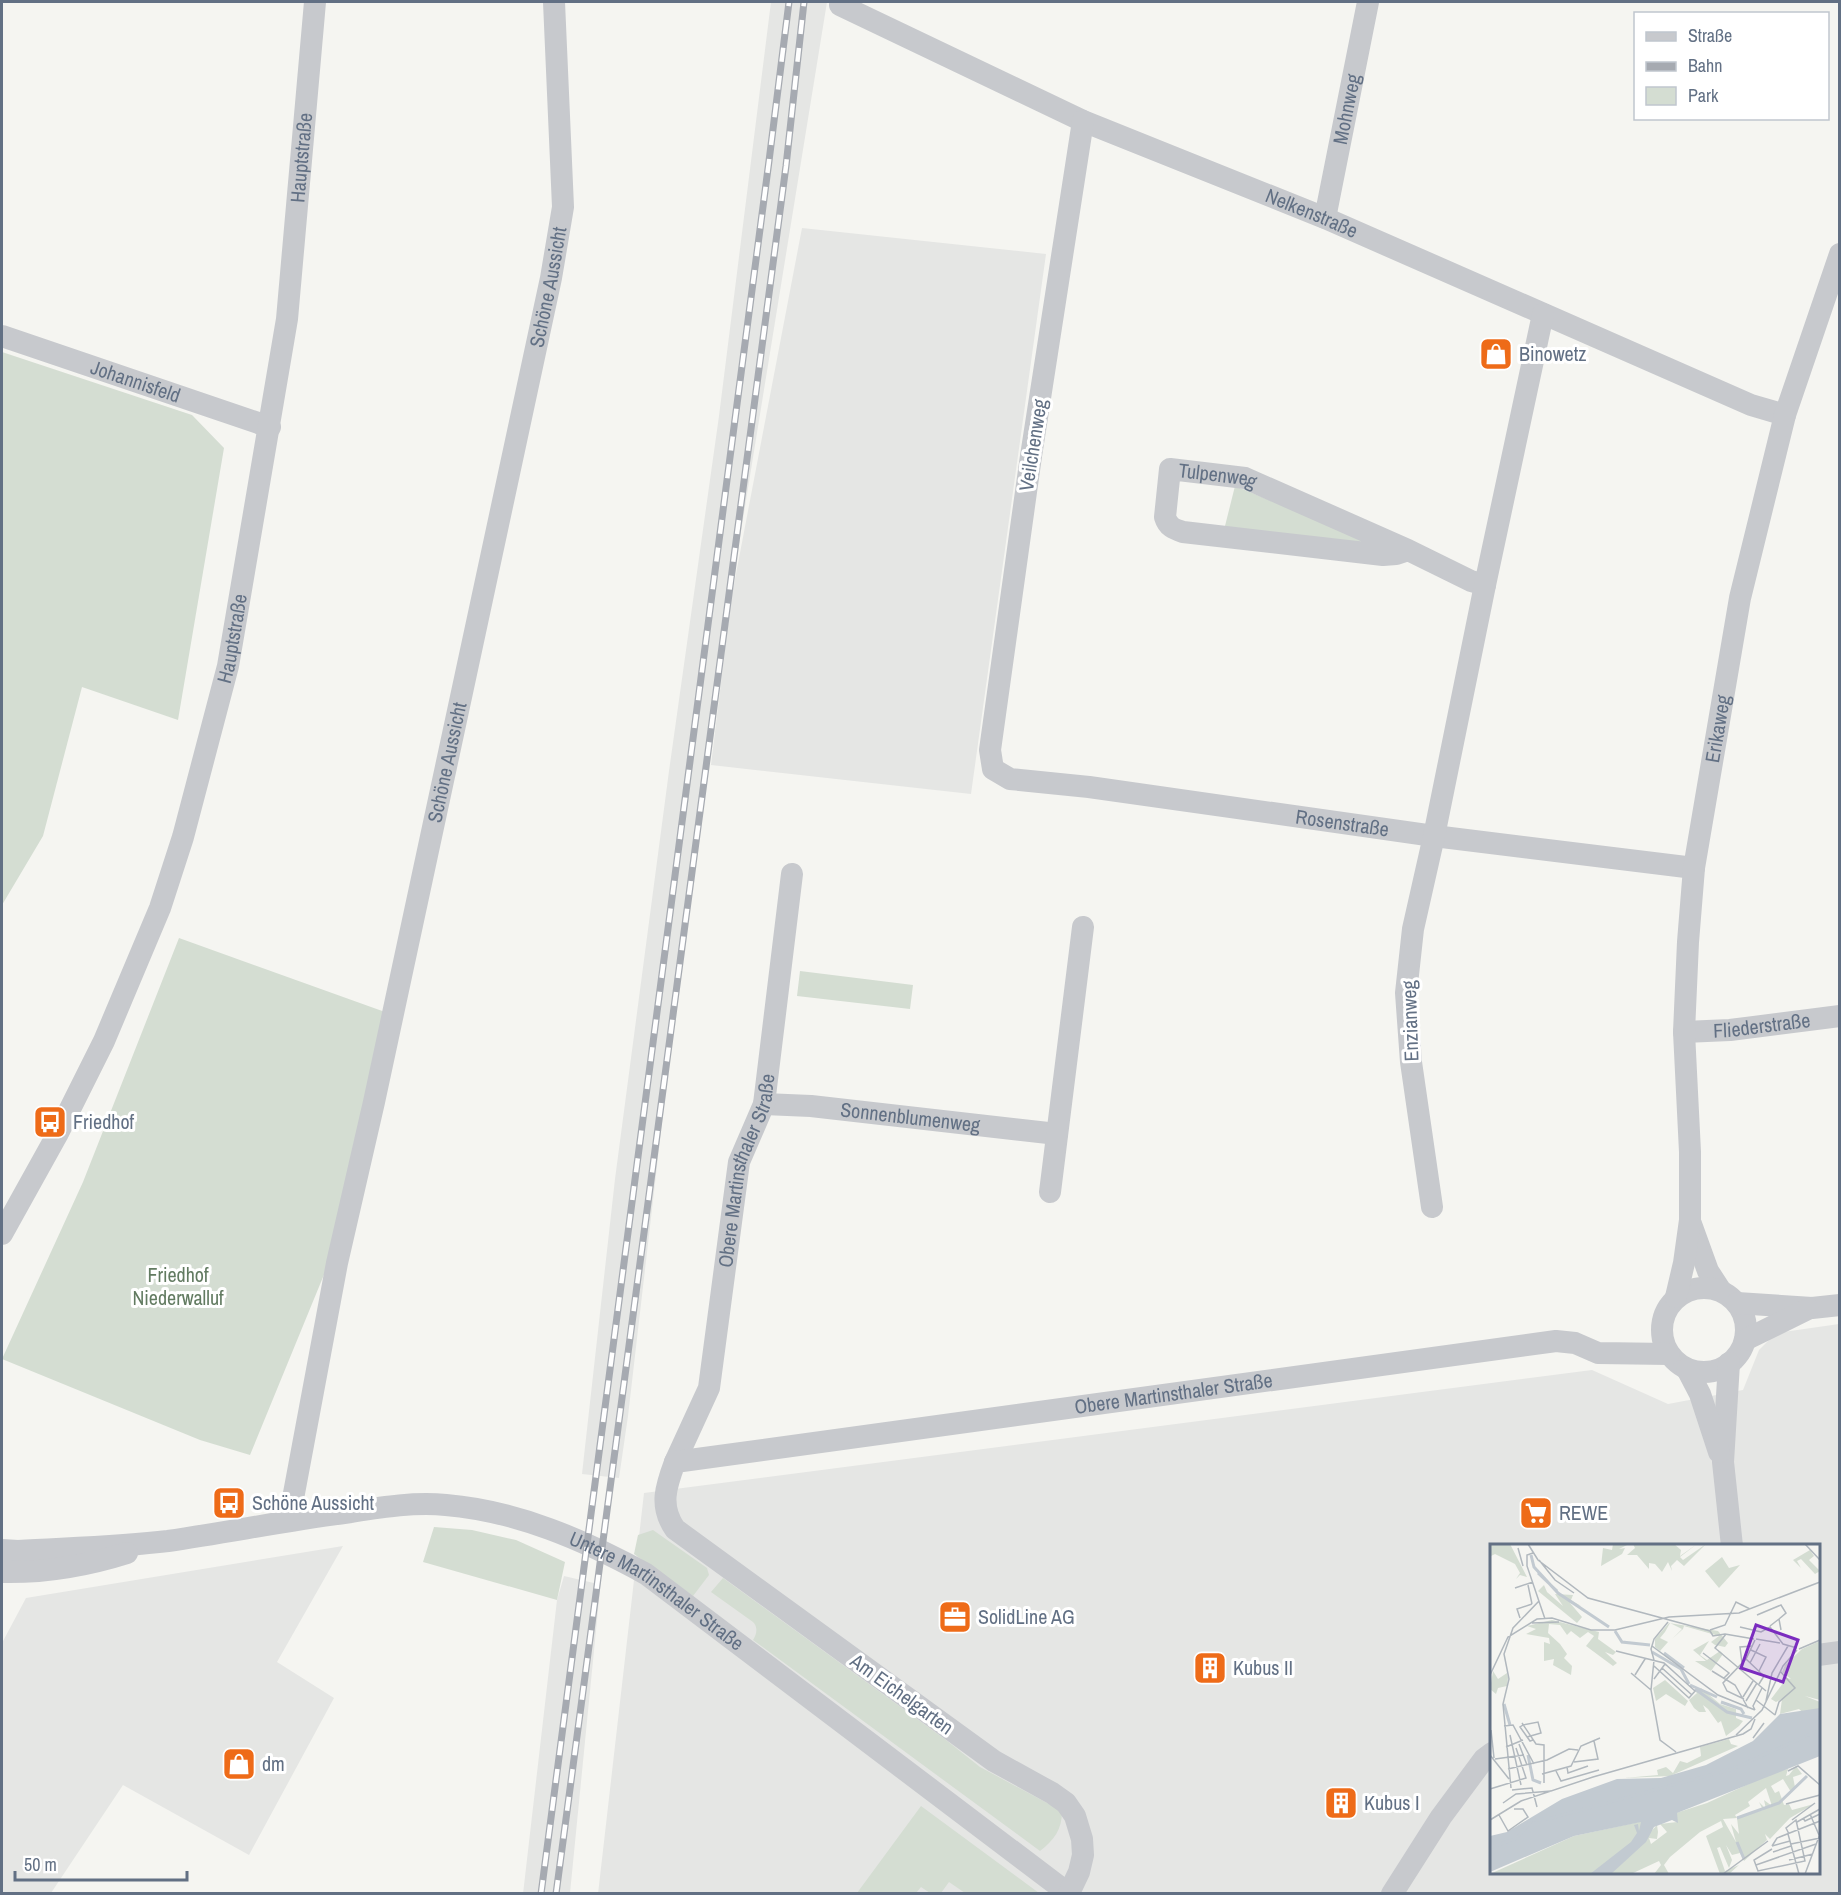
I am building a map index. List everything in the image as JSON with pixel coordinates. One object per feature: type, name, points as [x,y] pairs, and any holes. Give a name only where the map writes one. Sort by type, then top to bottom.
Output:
[{"type":"street","name":"Hauptstraße","points":[[2,1234],[57,1135],[104,1041],[164,898],[183,837],[228,666],[287,319],[315,2]]},
{"type":"street","name":"Schöne Aussicht","points":[[288,1520],[337,1263],[374,1102],[551,278],[563,207],[554,2]]},
{"type":"street","name":"Mohnweg","points":[[1325,218],[1368,2]]},
{"type":"street","name":"Nelkenstraße","points":[[840,3],[1083,121],[1325,218],[1751,405],[1785,414]]},
{"type":"street","name":"Veilchenweg","points":[[993,769],[990,750],[993,727],[1031,456],[1083,121]]},
{"type":"street","name":"Erikaweg","points":[[1676,1297],[1690,1220],[1684,1032],[1694,868],[1740,598],[1785,414],[1839,254]]},
{"type":"street","points":[[1434,836],[1543,314]]},
{"type":"street","name":"Johannisfeld","points":[[2,336],[270,427]]},
{"type":"street","name":"Tulpenweg","points":[[1408,550],[1383,555],[1183,532],[1174,529],[1165,517],[1170,469],[1245,478],[1408,550],[1471,581],[1485,585]]},
{"type":"street","name":"Rosenstraße","points":[[993,769],[1010,779],[1101,789],[1434,836],[1694,868]]},
{"type":"street","name":"Enzianweg","points":[[1432,1208],[1411,1062],[1406,993],[1413,925],[1434,836]]},
{"type":"street","name":"Obere Martinsthaler Straße","points":[[668,1519],[665,1503],[666,1487],[709,1388],[739,1162],[764,1104],[792,874]]},
{"type":"street","points":[[1050,1192],[1083,927]]},
{"type":"street","name":"Fliederstraße","points":[[1684,1032],[1730,1030],[1839,1016]]},
{"type":"street","name":"Sonnenblumenweg","points":[[764,1104],[811,1106],[1057,1134]]},
{"type":"street","name":"Erikaweg","points":[[1690,1220],[1708,1271],[1729,1297]]},
{"type":"street","points":[[1729,1297],[1745,1320],[1741,1349],[1729,1364],[1709,1372],[1687,1369],[1677,1363],[1663,1342],[1661,1330],[1668,1306],[1686,1291],[1710,1288],[1729,1297],[1812,1308],[1839,1305]]},
{"type":"street","points":[[1744,1340],[1812,1308]]},
{"type":"street","name":"Obere Martinsthaler Straße","points":[[675,1462],[1556,1341],[1575,1343],[1598,1353],[1669,1354]]},
{"type":"street","points":[[1729,1364],[1723,1462],[1732,1544]]},
{"type":"street","points":[[1687,1369],[1700,1394],[1723,1462]]},
{"type":"street","name":"Untere Martinsthaler Straße","points":[[2,1550],[18,1551],[166,1541],[288,1520],[412,1503],[447,1505],[510,1515],[614,1556],[646,1574],[1069,1893]]},
{"type":"street","name":"Am Eichelgarten","points":[[668,1519],[675,1529],[723,1565],[994,1761],[1066,1803],[1076,1816],[1082,1839],[1083,1855],[1079,1872],[1069,1893]]},
{"type":"street","name":"Untere Martinsthaler Straße","points":[[2,1572],[54,1570],[82,1566],[166,1541]]},
{"type":"street","points":[[1820,1654],[1839,1652]]},
{"type":"street","points":[[1392,1893],[1441,1817],[1490,1754]]},
{"type":"shaded area","points":[[771,2],[827,2],[730,599],[670,1054],[619,1478],[582,1474],[615,1179],[719,416]]},
{"type":"shaded area","points":[[802,228],[1046,254],[971,794],[711,765],[731,600]]},
{"type":"shaded area","points":[[1839,1324],[1839,1893],[598,1894],[644,1493],[1592,1370],[1668,1404],[1743,1390],[1759,1350],[1776,1333]]},
{"type":"shaded area","points":[[343,1546],[277,1662],[334,1698],[249,1855],[123,1785],[51,1893],[2,1893],[2,1643],[26,1598]]},
{"type":"shaded area","points":[[564,1576],[598,1584],[601,1580],[570,1893],[523,1894],[557,1600]]},
{"type":"green space","points":[[2,352],[192,415],[224,448],[178,720],[82,687],[43,836],[2,905]]},
{"type":"green space","points":[[1235,486],[1384,547],[1224,530]]},
{"type":"green space","name":"Friedhof Niederwalluf","points":[[179,938],[385,1012],[330,1260],[250,1455],[200,1440],[2,1359],[83,1182]]},
{"type":"green space","points":[[800,971],[913,985],[910,1009],[797,996]]},
{"type":"green space","points":[[434,1527],[472,1530],[516,1540],[565,1562],[557,1600],[423,1562]]},
{"type":"green space","points":[[653,1530],[707,1568],[709,1575],[693,1596],[634,1554],[638,1535]]},
{"type":"green space","points":[[723,1578],[980,1767],[1062,1811],[1061,1824],[1053,1839],[1040,1851],[753,1640],[756,1626],[753,1622],[711,1592]]},
{"type":"green space","points":[[921,1806],[1039,1893],[965,1893],[949,1882],[941,1893],[930,1893],[921,1887],[916,1893],[857,1893]]},
{"type":"railway","points":[[541,1894],[789,2]]},
{"type":"railway","points":[[556,1894],[786,166],[804,2]]},
{"type":"place","name":"Binowetz","points":[[1496,354]]},
{"type":"place","name":"Friedhof","points":[[50,1122]]},
{"type":"place","name":"Schöne Aussicht","points":[[229,1503]]},
{"type":"place","name":"REWE","points":[[1536,1513]]},
{"type":"place","name":"SolidLine AG","points":[[955,1617]]},
{"type":"place","name":"Kubus II","points":[[1210,1668]]},
{"type":"place","name":"dm","points":[[239,1764]]},
{"type":"place","name":"Kubus I","points":[[1341,1803]]}]
